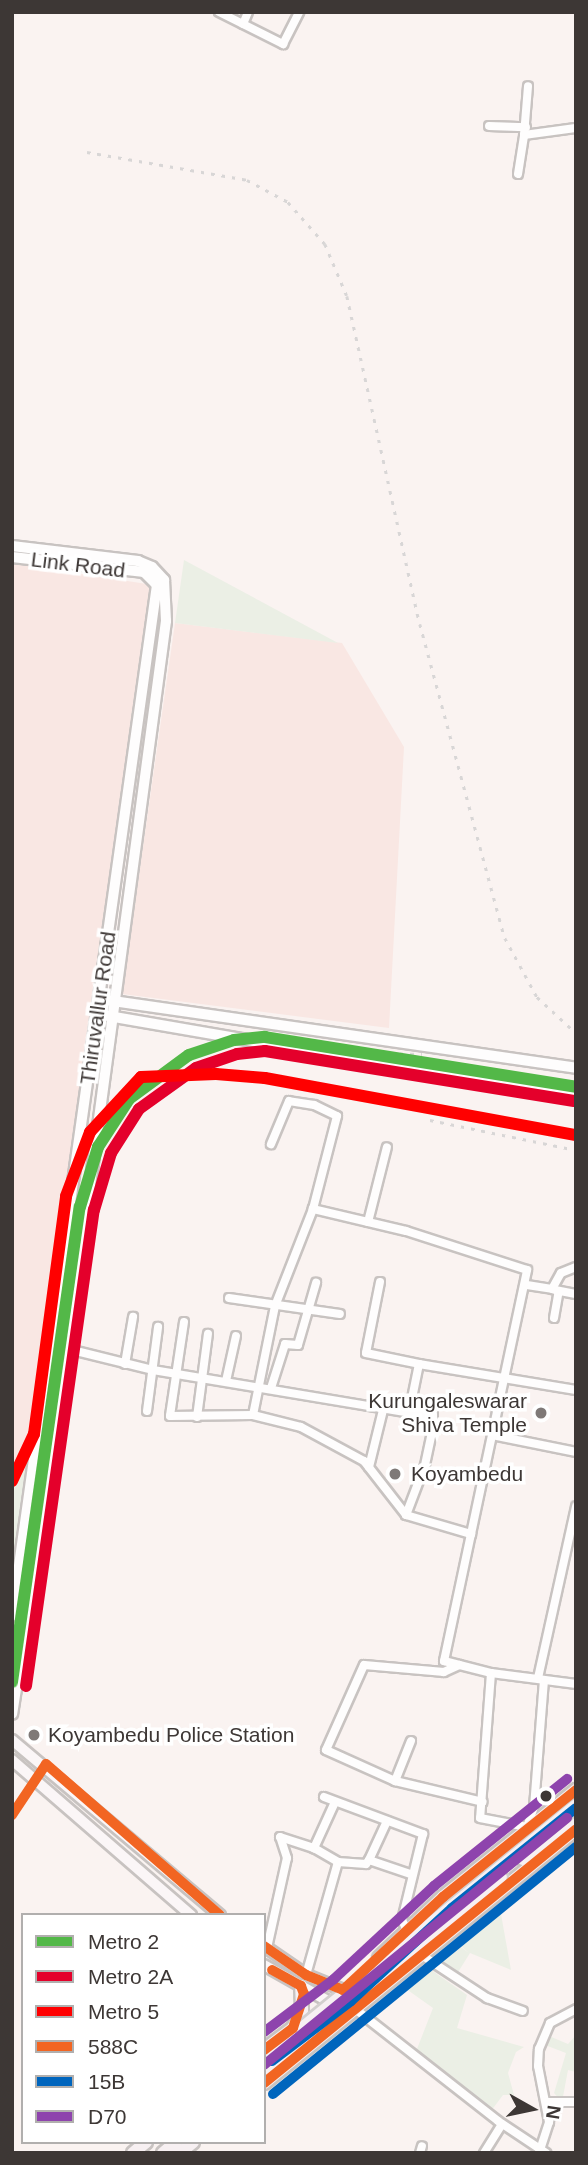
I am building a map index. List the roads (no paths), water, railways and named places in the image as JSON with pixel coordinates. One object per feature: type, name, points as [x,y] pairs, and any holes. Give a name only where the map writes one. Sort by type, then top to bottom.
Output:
[{"type":"main road","points":[[12,1740],[218,1913]]},
{"type":"main road","points":[[12,1760],[189,1913]]},
{"type":"main road","points":[[266,2048],[343,1990],[408,1933],[443,1897],[576,1790]]},
{"type":"main road","points":[[266,2057],[576,1805]]},
{"type":"main road","points":[[266,2069],[576,1817]]},
{"type":"main road","points":[[266,2080],[423,1956],[576,1829]]},
{"type":"main road","points":[[443,1897],[461,1923]]},
{"type":"main road","points":[[266,1948],[328,2001]]},
{"type":"main road","points":[[266,1966],[303,1980],[343,1990]]},
{"type":"main road","points":[[293,2028],[302,2010],[303,1980]]},
{"type":"street","points":[[219,12],[283,44],[299,12]]},
{"type":"street","points":[[243,24],[248,12]]},
{"type":"street","points":[[518,174],[525,131],[528,86]]},
{"type":"street","points":[[489,127],[525,131],[576,128]]},
{"type":"street","points":[[12,546],[138,561],[164,580],[166,621],[68,1349],[12,1714]]},
{"type":"street","name":"Link Road","points":[[12,557],[144,572]]},
{"type":"street","name":"Thiruvallur Road","points":[[12,1616],[156,597],[155,580],[144,572]]},
{"type":"street","points":[[99,999],[576,1068]]},
{"type":"street","points":[[97,1014],[576,1097]]},
{"type":"street","points":[[253,1415],[255,1387],[275,1306],[313,1209],[337,1116],[314,1105],[289,1101],[271,1144]]},
{"type":"street","points":[[368,1222],[387,1147]]},
{"type":"street","points":[[313,1209],[368,1222],[527,1270],[527,1285],[444,1661],[491,1674],[576,1684]]},
{"type":"street","points":[[554,1318],[555,1290],[561,1273],[576,1267]]},
{"type":"street","points":[[380,1282],[366,1353],[576,1390]]},
{"type":"street","points":[[271,1388],[285,1344],[298,1345],[316,1283]]},
{"type":"street","points":[[527,1285],[576,1294]]},
{"type":"street","points":[[229,1297],[340,1314]]},
{"type":"street","points":[[125,1364],[133,1317]]},
{"type":"street","points":[[184,1322],[170,1416],[253,1415],[301,1427],[369,1467],[406,1515],[471,1534]]},
{"type":"street","points":[[147,1411],[158,1326]]},
{"type":"street","points":[[197,1417],[208,1334]]},
{"type":"street","points":[[226,1381],[236,1336]]},
{"type":"street","points":[[68,1349],[153,1370],[271,1388],[383,1410],[433,1415],[425,1465],[406,1515]]},
{"type":"street","points":[[409,1413],[419,1364]]},
{"type":"street","points":[[369,1467],[383,1410]]},
{"type":"street","points":[[492,1435],[576,1452]]},
{"type":"street","points":[[491,1674],[480,1818],[527,1827],[534,1807],[541,1679],[576,1506]]},
{"type":"street","points":[[459,1665],[444,1672],[364,1665],[326,1750],[395,1781],[483,1802]]},
{"type":"street","points":[[395,1781],[411,1741]]},
{"type":"street","points":[[324,1797],[423,1834],[402,1920],[408,1933]]},
{"type":"street","points":[[314,1848],[335,1802]]},
{"type":"street","points":[[266,1943],[287,1858],[280,1837],[314,1848],[338,1862],[366,1864],[387,1821]]},
{"type":"street","points":[[369,1860],[413,1875]]},
{"type":"street","points":[[303,1980],[338,1862]]},
{"type":"street","points":[[423,1956],[487,1998],[523,2011]]},
{"type":"street","points":[[354,2008],[502,2124],[542,2151],[549,2122],[538,2066],[539,2049],[550,2023],[576,2009]]},
{"type":"street","points":[[547,2102],[576,2102]]},
{"type":"street","points":[[484,2153],[502,2124]]},
{"type":"railway","points":[[87,152],[247,180],[288,202],[325,244],[347,296],[420,624],[505,938],[537,997],[576,1033]]},
{"type":"railway","points":[[379,1053],[422,1054]]},
{"type":"railway","points":[[430,1120],[576,1150]]},
{"type":"metro line","name":"2","points":[[12,1682],[80,1207],[98,1147],[129,1099],[189,1055],[234,1040],[265,1037],[576,1087]]},
{"type":"metro line","name":"2A","points":[[26,1686],[94,1210],[111,1153],[139,1109],[196,1068],[237,1054],[265,1051],[574,1101]]},
{"type":"metro line","name":"5","points":[[12,1481],[34,1434],[66,1196],[90,1132],[141,1077],[216,1074],[265,1078],[576,1135]]},
{"type":"place","name":"Kurungaleswarar Shiva Temple","points":[[541,1413]]},
{"type":"place","name":"Koyambedu","points":[[395,1474]]},
{"type":"place","name":"Koyambedu Police Station","points":[[34,1735]]}]
